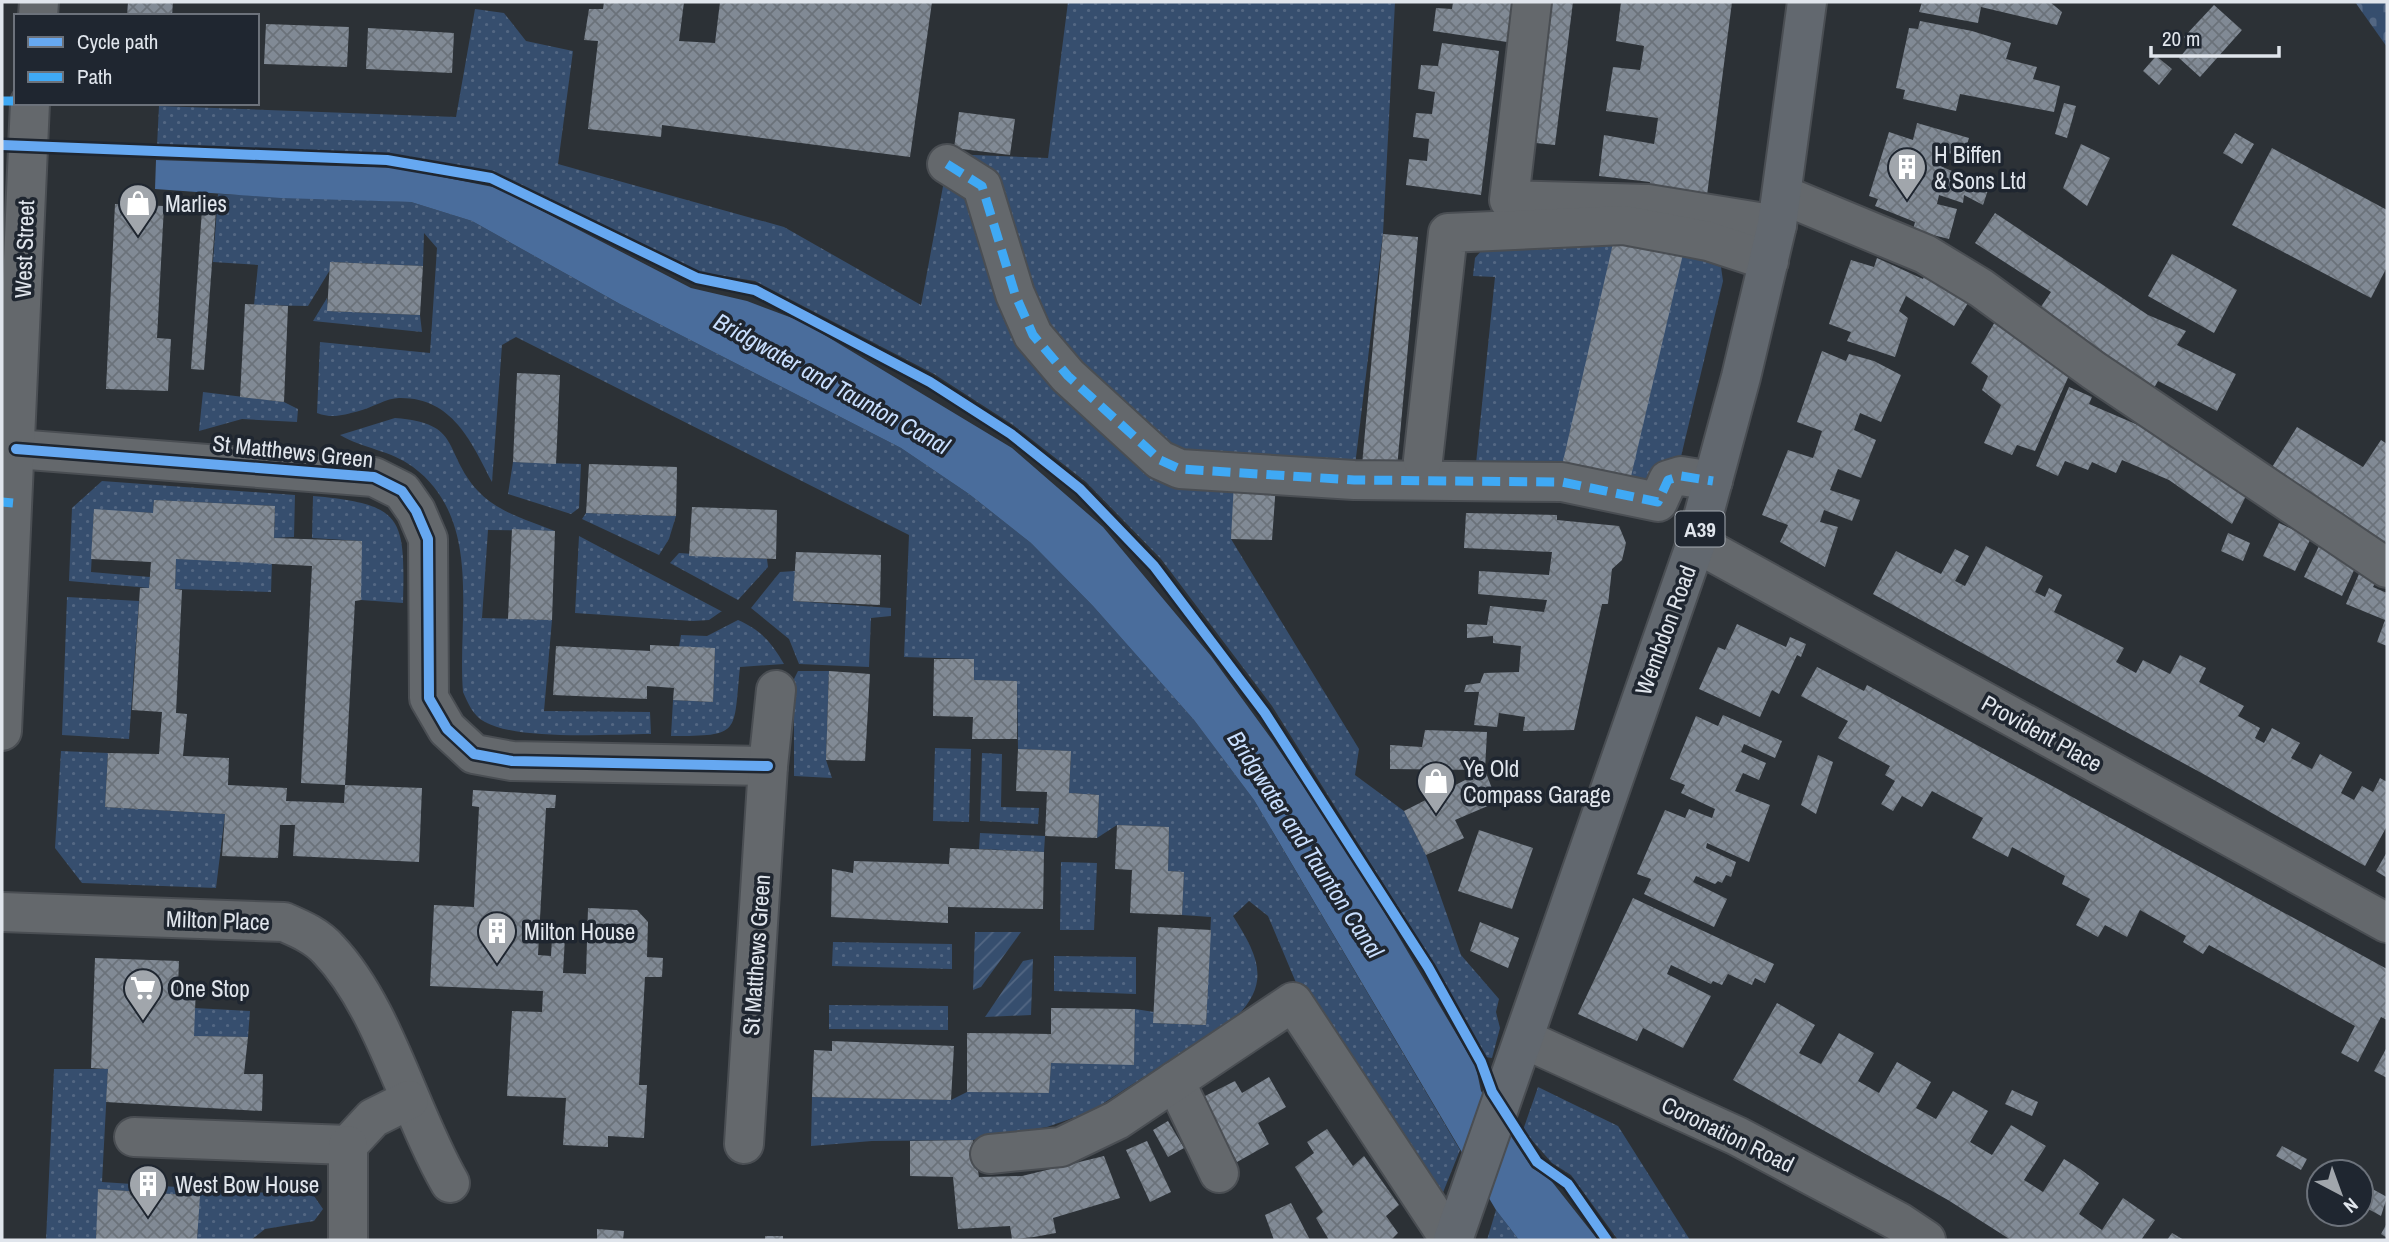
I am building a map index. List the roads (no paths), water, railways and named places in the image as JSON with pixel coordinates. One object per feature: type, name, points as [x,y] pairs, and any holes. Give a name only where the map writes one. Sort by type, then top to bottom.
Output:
[{"type":"main road","name":"Wembdon Road","points":[[1452,1240],[1696,543],[1776,227],[1807,2]]},
{"type":"street","points":[[1532,2],[1509,200],[1648,204],[1925,254],[1981,288],[2093,370],[2387,568]]},
{"type":"street","name":"West Street","points":[[2,731],[16,449],[13,245],[30,105]]},
{"type":"street","points":[[947,164],[982,186],[1015,294],[1033,335],[1068,376],[1160,460],[1180,469],[1341,480],[1562,482],[1658,502],[1668,480],[1681,476],[1713,481]]},
{"type":"street","points":[[1423,460],[1448,233],[1624,225],[1708,241],[1776,227]]},
{"type":"street","name":"St Matthews Green","points":[[16,449],[374,477],[402,491],[416,511],[428,539],[429,698],[447,729],[474,754],[512,761],[768,765]]},
{"type":"street","name":"Provident Place","points":[[1696,543],[2387,923]]},
{"type":"street","name":"St Matthews Green","points":[[744,1144],[768,765],[776,690]]},
{"type":"street","name":"Milton Place","points":[[2,912],[284,922],[308,933],[329,949],[363,994],[427,1144],[450,1183]]},
{"type":"street","points":[[990,1154],[1061,1147],[1117,1120],[1293,1002],[1452,1240]]},
{"type":"street","name":"Coronation Road","points":[[1524,1039],[1737,1136],[1899,1222],[1926,1240]]},
{"type":"street","points":[[1175,1081],[1219,1173]]},
{"type":"street","points":[[348,1240],[348,1145],[373,1118],[409,1100]]},
{"type":"street","points":[[134,1137],[348,1145]]},
{"type":"water","name":"Bridgwater and Taunton Canal","points":[[156,160],[397,168],[498,188],[691,288],[747,301],[803,322],[1012,448],[1103,527],[1211,656],[1351,856],[1476,1067],[1481,1091],[1532,1168],[1549,1178],[1598,1240],[1519,1240],[1496,1210],[1254,800],[1194,720],[1093,606],[1031,543],[969,494],[901,448],[620,304],[472,221],[411,202],[281,198],[155,189]]},
{"type":"place","name":"H Biffen & Sons Ltd","points":[[1907,201]]},
{"type":"place","name":"Marlies","points":[[138,237]]},
{"type":"place","name":"Ye Old Compass Garage","points":[[1436,815]]},
{"type":"place","name":"Milton House","points":[[497,965]]},
{"type":"place","name":"One Stop","points":[[143,1022]]},
{"type":"place","name":"West Bow House","points":[[148,1218]]}]
